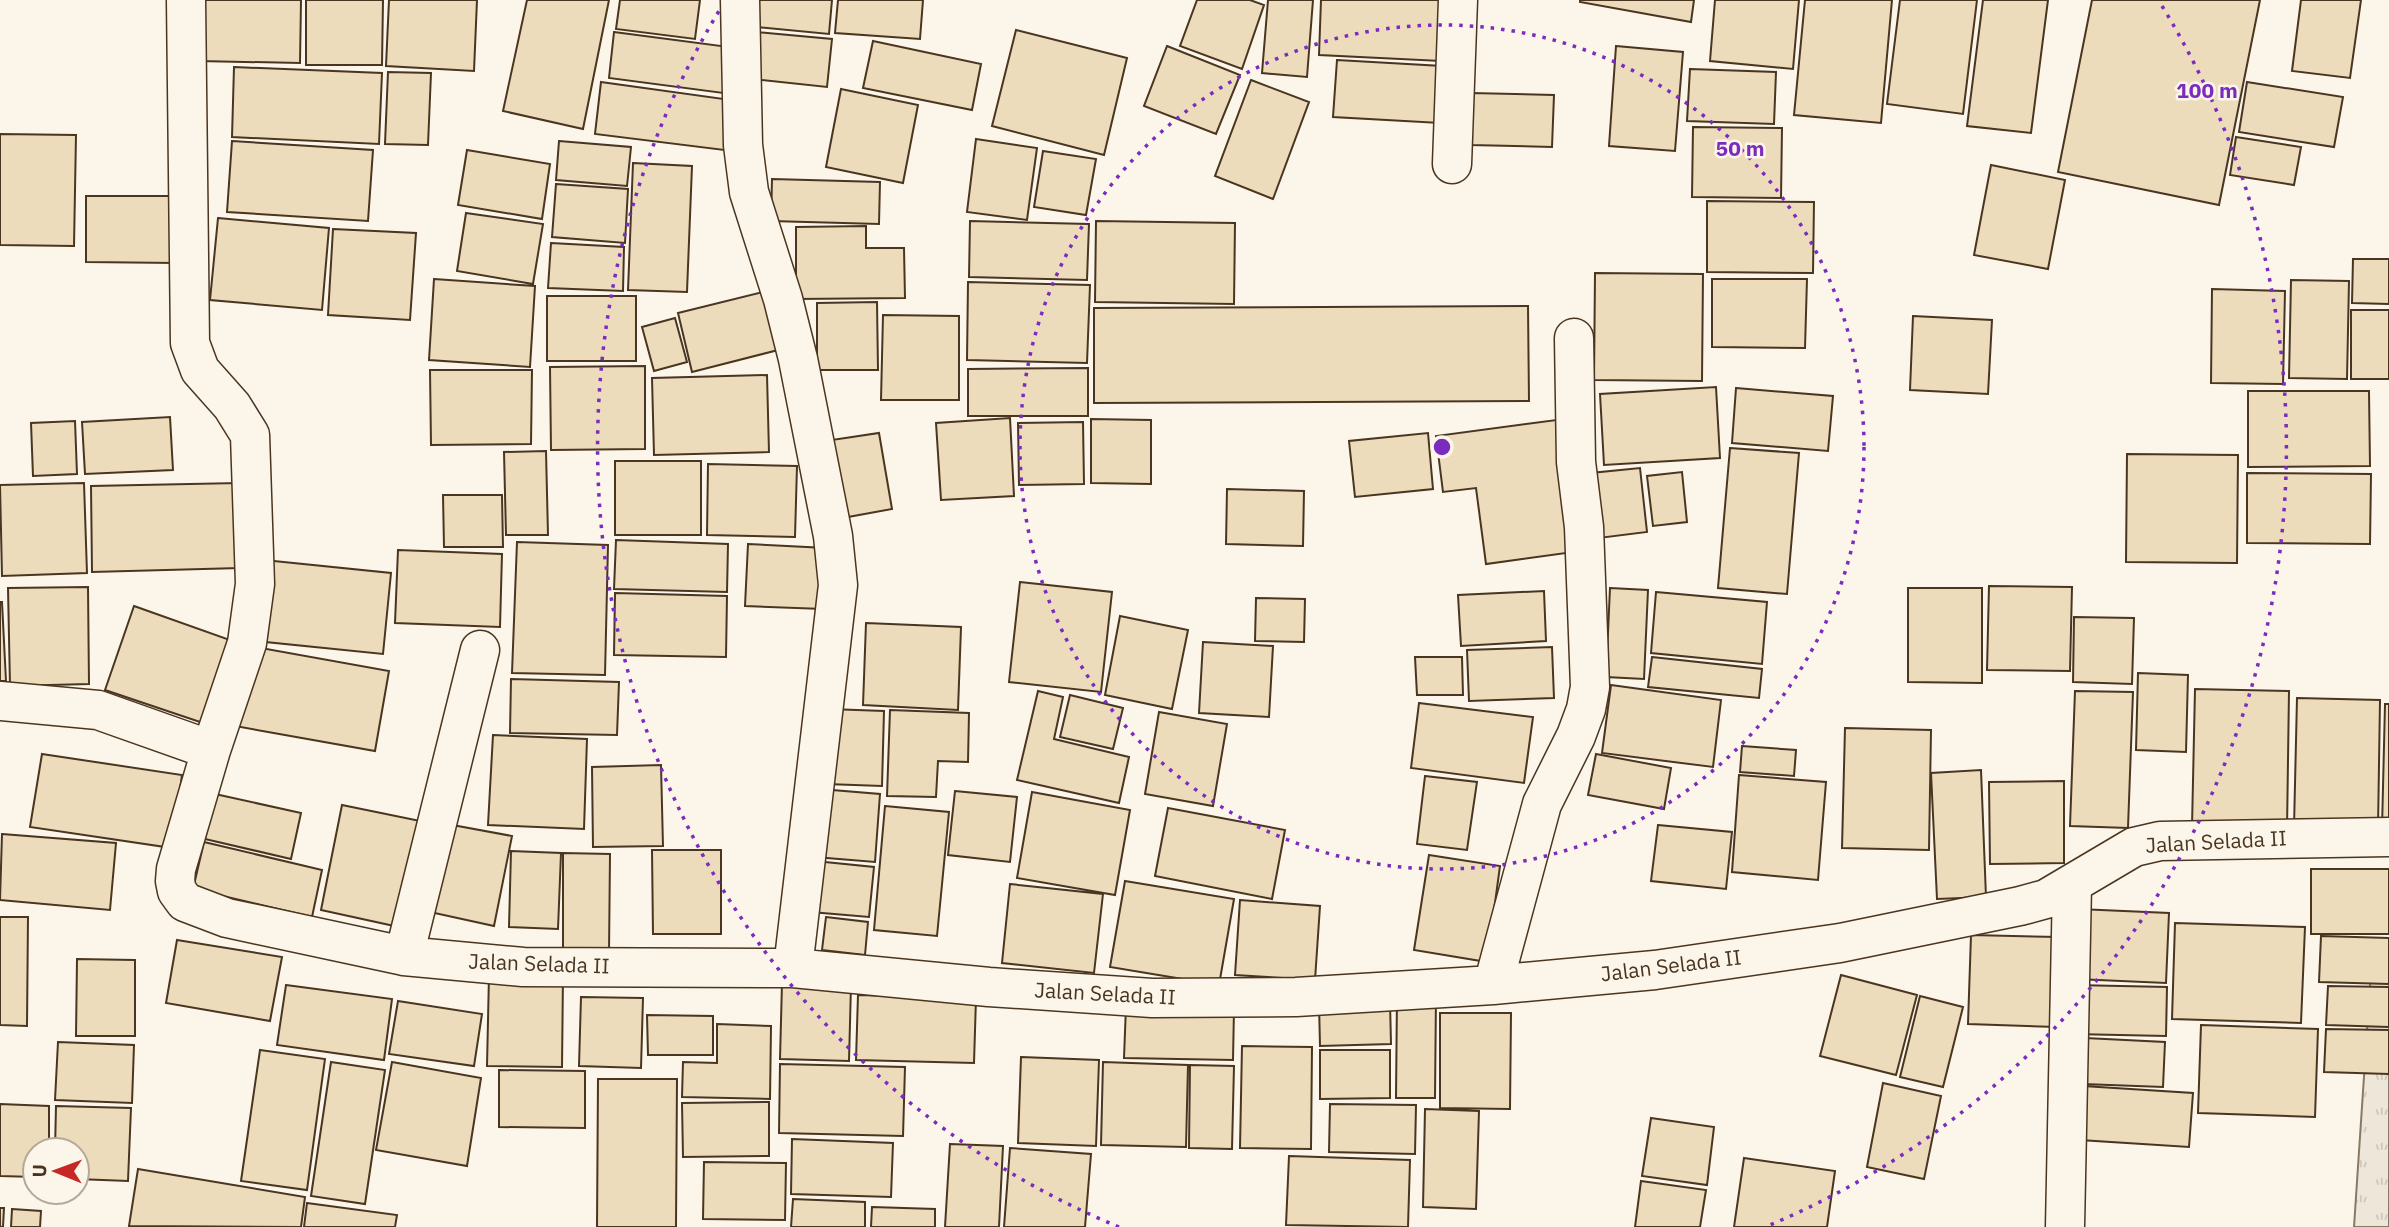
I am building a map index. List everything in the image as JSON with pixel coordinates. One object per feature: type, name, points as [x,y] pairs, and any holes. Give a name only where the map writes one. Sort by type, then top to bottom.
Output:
[{"type":"street","points":[[0,701],[98,710],[211,750],[247,643],[255,584],[250,435],[232,407],[200,370],[190,343],[186,0]]},
{"type":"street","points":[[740,0],[743,145],[749,192],[783,299],[798,359],[833,536],[838,585],[793,968]]},
{"type":"street","points":[[1452,164],[1458,0]]},
{"type":"street","points":[[1493,985],[1542,804],[1576,736],[1586,709],[1590,687],[1584,527],[1576,462],[1574,338]]},
{"type":"street","points":[[404,956],[480,650]]},
{"type":"street","name":"Jalan Selada II","points":[[211,750],[176,869],[175,881],[177,891],[185,902],[227,918],[404,956],[523,967],[793,968],[989,988],[1152,998],[1296,997],[1493,985],[1655,970],[1840,943],[2046,900],[2134,847],[2160,841],[2389,836]]},
{"type":"street","points":[[2065,1227],[2072,885]]},
{"type":"green space","points":[[2389,940],[2389,1227],[2354,1227],[2373,941]]},
{"type":"building","points":[[201,0],[301,0],[300,63],[199,61]]},
{"type":"building","points":[[306,0],[383,0],[382,65],[306,65]]},
{"type":"building","points":[[389,0],[477,0],[474,71],[386,66]]},
{"type":"building","points":[[527,0],[609,0],[583,129],[503,111]]},
{"type":"building","points":[[620,0],[700,0],[695,39],[616,29]]},
{"type":"building","points":[[759,0],[832,0],[829,34],[756,27]]},
{"type":"building","points":[[838,0],[923,0],[920,39],[835,33]]},
{"type":"building","points":[[1197,0],[1250,0],[1264,5],[1242,69],[1180,46]]},
{"type":"building","points":[[1268,0],[1313,0],[1307,77],[1262,73]]},
{"type":"building","points":[[1321,0],[1444,0],[1441,61],[1319,55]]},
{"type":"building","points":[[1580,0],[1694,0],[1691,22]]},
{"type":"building","points":[[1715,0],[1799,0],[1793,69],[1710,61]]},
{"type":"building","points":[[1805,0],[1892,0],[1881,123],[1794,115]]},
{"type":"building","points":[[1900,0],[1977,0],[1963,114],[1887,104]]},
{"type":"building","points":[[1983,0],[2048,0],[2031,133],[1967,126]]},
{"type":"building","points":[[2092,0],[2260,0],[2219,205],[2058,172]]},
{"type":"building","points":[[2301,0],[2361,0],[2350,78],[2292,71]]},
{"type":"building","points":[[1016,30],[1127,58],[1104,155],[992,126]]},
{"type":"building","points":[[614,32],[729,47],[723,93],[609,78]]},
{"type":"building","points":[[756,32],[832,39],[827,87],[752,79]]},
{"type":"building","points":[[873,41],[981,64],[972,110],[863,88]]},
{"type":"building","points":[[1167,46],[1240,75],[1216,134],[1144,106]]},
{"type":"building","points":[[1616,46],[1683,52],[1675,151],[1609,146]]},
{"type":"building","points":[[1337,60],[1442,66],[1440,123],[1333,117]]},
{"type":"building","points":[[234,67],[382,73],[379,144],[232,137]]},
{"type":"building","points":[[1690,69],[1776,72],[1774,124],[1687,121]]},
{"type":"building","points":[[388,72],[431,73],[428,145],[385,144]]},
{"type":"building","points":[[1251,80],[1309,102],[1273,199],[1215,176]]},
{"type":"building","points":[[601,82],[731,100],[724,150],[595,134]]},
{"type":"building","points":[[2247,82],[2343,97],[2334,147],[2239,132]]},
{"type":"building","points":[[841,89],[918,105],[903,183],[826,167]]},
{"type":"building","points":[[1471,93],[1554,95],[1552,147],[1470,145]]},
{"type":"building","points":[[1693,127],[1782,128],[1781,198],[1692,197]]},
{"type":"building","points":[[0,134],[76,135],[74,246],[0,245]]},
{"type":"building","points":[[2236,137],[2301,147],[2294,185],[2230,175]]},
{"type":"building","points":[[976,139],[1037,148],[1027,220],[967,212]]},
{"type":"building","points":[[232,141],[373,150],[368,221],[227,212]]},
{"type":"building","points":[[559,141],[631,147],[627,186],[556,180]]},
{"type":"building","points":[[467,150],[550,164],[542,219],[458,205]]},
{"type":"building","points":[[1043,151],[1096,159],[1086,215],[1034,207]]},
{"type":"building","points":[[633,163],[692,166],[687,292],[628,290]]},
{"type":"building","points":[[1991,165],[2065,180],[2048,269],[1974,255]]},
{"type":"building","points":[[772,179],[880,182],[879,224],[771,221]]},
{"type":"building","points":[[556,184],[628,189],[625,243],[552,237]]},
{"type":"building","points":[[86,196],[176,196],[176,263],[86,262]]},
{"type":"building","points":[[1707,201],[1814,202],[1813,273],[1707,272]]},
{"type":"building","points":[[466,213],[543,224],[533,284],[457,271]]},
{"type":"building","points":[[218,218],[329,228],[322,310],[210,300]]},
{"type":"building","points":[[970,221],[1089,224],[1087,280],[969,277]]},
{"type":"building","points":[[1096,221],[1235,223],[1234,304],[1095,302]]},
{"type":"building","points":[[866,226],[866,248],[904,248],[905,298],[796,299],[796,227]]},
{"type":"building","points":[[333,229],[416,233],[410,320],[328,315]]},
{"type":"building","points":[[551,243],[624,247],[623,291],[548,288]]},
{"type":"building","points":[[2353,259],[2389,259],[2389,304],[2352,303]]},
{"type":"building","points":[[1595,273],[1703,274],[1702,381],[1594,380]]},
{"type":"building","points":[[434,279],[535,286],[530,367],[429,360]]},
{"type":"building","points":[[1712,279],[1807,279],[1805,348],[1712,347]]},
{"type":"building","points":[[2291,280],[2349,281],[2347,379],[2289,378]]},
{"type":"building","points":[[968,282],[1090,285],[1087,363],[967,360]]},
{"type":"building","points":[[2212,289],[2285,291],[2283,384],[2211,383]]},
{"type":"building","points":[[771,290],[786,348],[692,372],[678,313]]},
{"type":"building","points":[[547,296],[636,296],[636,361],[547,361]]},
{"type":"building","points":[[877,302],[878,370],[817,370],[817,303]]},
{"type":"building","points":[[1528,306],[1529,401],[1094,403],[1094,308]]},
{"type":"building","points":[[2351,310],[2389,310],[2389,379],[2351,379]]},
{"type":"building","points":[[883,315],[959,316],[959,400],[881,400]]},
{"type":"building","points":[[1913,316],[1992,320],[1988,394],[1910,390]]},
{"type":"building","points":[[675,318],[687,362],[654,371],[642,327]]},
{"type":"building","points":[[645,366],[645,449],[551,450],[550,367]]},
{"type":"building","points":[[1088,368],[1088,416],[968,416],[968,369]]},
{"type":"building","points":[[430,370],[532,370],[531,444],[431,445]]},
{"type":"building","points":[[767,375],[769,452],[654,455],[652,378]]},
{"type":"building","points":[[1716,387],[1720,458],[1604,465],[1600,394]]},
{"type":"building","points":[[1736,388],[1833,396],[1828,451],[1732,443]]},
{"type":"building","points":[[2248,391],[2369,391],[2370,466],[2248,467]]},
{"type":"building","points":[[170,417],[173,470],[85,474],[82,422]]},
{"type":"building","points":[[1010,418],[1014,496],[941,500],[936,423]]},
{"type":"building","points":[[1091,419],[1151,420],[1151,484],[1091,483]]},
{"type":"building","points":[[1564,419],[1581,551],[1486,564],[1476,488],[1443,492],[1436,436]]},
{"type":"building","points":[[75,421],[77,474],[33,476],[31,423]]},
{"type":"building","points":[[1083,422],[1084,484],[1019,485],[1018,423]]},
{"type":"building","points":[[879,433],[892,509],[837,519],[825,441]]},
{"type":"building","points":[[1428,433],[1433,489],[1355,497],[1349,441]]},
{"type":"building","points":[[1730,448],[1799,453],[1787,594],[1718,588]]},
{"type":"building","points":[[546,451],[548,535],[506,535],[504,452]]},
{"type":"building","points":[[2127,454],[2238,455],[2237,563],[2126,562]]},
{"type":"building","points":[[615,461],[701,461],[701,535],[615,535]]},
{"type":"building","points":[[708,464],[797,466],[795,537],[707,535]]},
{"type":"building","points":[[1640,468],[1647,532],[1599,538],[1591,473]]},
{"type":"building","points":[[1682,472],[1687,522],[1653,526],[1647,476]]},
{"type":"building","points":[[2247,473],[2371,474],[2370,544],[2247,543]]},
{"type":"building","points":[[84,483],[87,573],[2,576],[0,485]]},
{"type":"building","points":[[239,483],[240,568],[92,572],[91,486]]},
{"type":"building","points":[[1227,489],[1304,491],[1303,546],[1226,544]]},
{"type":"building","points":[[443,495],[502,495],[503,547],[444,547]]},
{"type":"building","points":[[616,540],[728,544],[727,592],[614,589]]},
{"type":"building","points":[[517,542],[608,545],[605,675],[512,673]]},
{"type":"building","points":[[748,544],[826,548],[823,609],[745,606]]},
{"type":"building","points":[[398,550],[502,554],[500,627],[395,623]]},
{"type":"building","points":[[264,560],[391,573],[383,654],[256,641]]},
{"type":"building","points":[[1020,582],[1112,592],[1101,692],[1009,682]]},
{"type":"building","points":[[1989,586],[2072,587],[2070,671],[1987,670]]},
{"type":"building","points":[[88,587],[89,684],[10,686],[8,588]]},
{"type":"building","points":[[1610,588],[1648,590],[1644,679],[1606,677]]},
{"type":"building","points":[[1908,588],[1982,588],[1982,683],[1908,682]]},
{"type":"building","points":[[1544,591],[1546,641],[1461,646],[1458,595]]},
{"type":"building","points":[[1656,592],[1767,602],[1762,664],[1651,653]]},
{"type":"building","points":[[615,593],[727,596],[726,657],[614,655]]},
{"type":"building","points":[[1256,598],[1305,599],[1304,642],[1255,641]]},
{"type":"building","points":[[2,602],[6,681],[0,681]]},
{"type":"building","points":[[134,606],[230,640],[203,723],[105,690]]},
{"type":"building","points":[[1120,616],[1188,630],[1172,709],[1105,695]]},
{"type":"building","points":[[2074,617],[2134,618],[2132,684],[2073,682]]},
{"type":"building","points":[[866,623],[961,627],[958,710],[863,705]]},
{"type":"building","points":[[1203,642],[1273,646],[1269,717],[1199,713]]},
{"type":"building","points":[[250,646],[389,671],[375,751],[235,726]]},
{"type":"building","points":[[1552,647],[1554,698],[1469,701],[1467,650]]},
{"type":"building","points":[[1415,657],[1462,657],[1463,695],[1417,695]]},
{"type":"building","points":[[1652,657],[1762,669],[1759,698],[1648,687]]},
{"type":"building","points":[[2138,673],[2188,675],[2186,752],[2136,750]]},
{"type":"building","points":[[511,679],[619,682],[617,735],[510,733]]},
{"type":"building","points":[[1611,685],[1721,700],[1713,767],[1602,753]]},
{"type":"building","points":[[2195,689],[2289,691],[2287,830],[2192,827]]},
{"type":"building","points":[[1038,691],[1063,697],[1054,739],[1129,757],[1119,803],[1017,780]]},
{"type":"building","points":[[2075,691],[2133,692],[2128,828],[2070,826]]},
{"type":"building","points":[[1070,695],[1123,708],[1113,749],[1060,737]]},
{"type":"building","points":[[2297,698],[2380,700],[2378,829],[2294,827]]},
{"type":"building","points":[[1419,703],[1533,717],[1524,783],[1411,768]]},
{"type":"building","points":[[2385,704],[2389,704],[2389,829],[2382,829]]},
{"type":"building","points":[[829,709],[884,711],[882,786],[826,784]]},
{"type":"building","points":[[890,710],[969,713],[968,762],[938,761],[936,797],[887,796]]},
{"type":"building","points":[[1159,712],[1227,724],[1213,806],[1145,794]]},
{"type":"building","points":[[1845,728],[1931,730],[1929,850],[1842,848]]},
{"type":"building","points":[[493,735],[587,739],[584,829],[488,825]]},
{"type":"building","points":[[1742,746],[1796,750],[1794,776],[1740,772]]},
{"type":"building","points":[[42,754],[182,775],[172,848],[30,827]]},
{"type":"building","points":[[1596,754],[1671,768],[1664,809],[1588,795]]},
{"type":"building","points":[[661,765],[663,846],[593,847],[592,767]]},
{"type":"building","points":[[1981,770],[1986,897],[1937,899],[1931,773]]},
{"type":"building","points":[[1739,775],[1826,782],[1818,880],[1732,872]]},
{"type":"building","points":[[1425,776],[1477,782],[1467,850],[1417,844]]},
{"type":"building","points":[[2064,781],[2064,863],[1990,864],[1989,782]]},
{"type":"building","points":[[820,789],[880,794],[875,862],[815,857]]},
{"type":"building","points":[[955,791],[1017,797],[1010,862],[948,855]]},
{"type":"building","points":[[1032,792],[1130,810],[1115,895],[1017,878]]},
{"type":"building","points":[[215,794],[301,813],[291,859],[205,839]]},
{"type":"building","points":[[342,805],[430,823],[408,929],[321,910]]},
{"type":"building","points":[[885,806],[949,812],[937,936],[874,930]]},
{"type":"building","points":[[1168,808],[1285,830],[1272,899],[1155,876]]},
{"type":"building","points":[[447,824],[512,836],[494,926],[430,912]]},
{"type":"building","points":[[1658,825],[1732,832],[1726,889],[1651,881]]},
{"type":"building","points":[[2,834],[116,843],[110,910],[0,900]]},
{"type":"building","points":[[204,842],[322,870],[312,917],[193,889]]},
{"type":"building","points":[[652,850],[721,850],[721,934],[653,934]]},
{"type":"building","points":[[511,851],[561,853],[558,929],[509,927]]},
{"type":"building","points":[[563,853],[610,854],[609,954],[563,954]]},
{"type":"building","points":[[1429,855],[1500,866],[1487,962],[1414,950]]},
{"type":"building","points":[[815,861],[874,867],[869,917],[811,912]]},
{"type":"building","points":[[2311,869],[2389,869],[2389,934],[2311,934]]},
{"type":"building","points":[[1125,881],[1234,899],[1219,985],[1110,967]]},
{"type":"building","points":[[1010,884],[1103,894],[1094,973],[1002,963]]},
{"type":"building","points":[[1240,900],[1320,906],[1315,980],[1235,975]]},
{"type":"building","points":[[2078,909],[2169,913],[2166,983],[2076,979]]},
{"type":"building","points":[[0,917],[28,917],[27,1026],[0,1025]]},
{"type":"building","points":[[826,917],[868,922],[865,955],[822,950]]},
{"type":"building","points":[[2175,923],[2305,927],[2301,1023],[2172,1019]]},
{"type":"building","points":[[1971,935],[2059,937],[2057,1027],[1968,1024]]},
{"type":"building","points":[[2321,936],[2389,938],[2389,984],[2319,982]]},
{"type":"building","points":[[177,940],[282,957],[270,1021],[166,1003]]},
{"type":"building","points":[[77,959],[135,960],[135,1036],[76,1036]]},
{"type":"building","points":[[489,975],[563,976],[562,1067],[487,1066]]},
{"type":"building","points":[[1841,975],[1917,995],[1896,1075],[1820,1056]]},
{"type":"building","points":[[782,983],[851,985],[849,1061],[780,1059]]},
{"type":"building","points":[[286,985],[392,999],[384,1060],[277,1045]]},
{"type":"building","points":[[2074,985],[2167,987],[2166,1036],[2073,1034]]},
{"type":"building","points":[[2328,986],[2389,987],[2389,1027],[2326,1025]]},
{"type":"building","points":[[858,995],[976,998],[974,1063],[856,1060]]},
{"type":"building","points":[[1397,995],[1436,995],[1435,1098],[1396,1098]]},
{"type":"building","points":[[1920,996],[1963,1007],[1943,1087],[1900,1077]]},
{"type":"building","points":[[581,997],[643,998],[641,1068],[579,1066]]},
{"type":"building","points":[[398,1001],[482,1014],[474,1066],[389,1054]]},
{"type":"building","points":[[1390,1002],[1391,1044],[1320,1046],[1319,1003]]},
{"type":"building","points":[[1126,1006],[1234,1009],[1233,1060],[1124,1058]]},
{"type":"building","points":[[1440,1013],[1511,1013],[1510,1109],[1440,1108]]},
{"type":"building","points":[[647,1015],[713,1016],[713,1055],[648,1055]]},
{"type":"building","points":[[717,1024],[771,1026],[770,1099],[682,1097],[683,1062],[717,1063]]},
{"type":"building","points":[[2201,1025],[2318,1029],[2315,1117],[2198,1113]]},
{"type":"building","points":[[2326,1029],[2389,1030],[2389,1074],[2324,1072]]},
{"type":"building","points":[[2085,1038],[2165,1042],[2163,1087],[2083,1084]]},
{"type":"building","points":[[58,1042],[134,1045],[132,1103],[55,1100]]},
{"type":"building","points":[[1242,1046],[1312,1047],[1311,1149],[1240,1148]]},
{"type":"building","points":[[260,1050],[325,1059],[307,1190],[241,1181]]},
{"type":"building","points":[[1320,1050],[1390,1050],[1390,1098],[1320,1099]]},
{"type":"building","points":[[1021,1057],[1099,1060],[1096,1146],[1018,1143]]},
{"type":"building","points":[[331,1062],[385,1070],[365,1204],[311,1196]]},
{"type":"building","points":[[392,1062],[481,1078],[467,1166],[376,1150]]},
{"type":"building","points":[[1103,1062],[1188,1065],[1186,1147],[1101,1145]]},
{"type":"building","points":[[780,1064],[905,1067],[903,1136],[779,1133]]},
{"type":"building","points":[[1190,1065],[1234,1066],[1232,1149],[1189,1148]]},
{"type":"building","points":[[499,1070],[585,1071],[585,1128],[499,1127]]},
{"type":"building","points":[[598,1079],[677,1079],[676,1227],[597,1227]]},
{"type":"building","points":[[1883,1083],[1941,1096],[1924,1179],[1867,1167]]},
{"type":"building","points":[[2083,1086],[2193,1093],[2189,1147],[2080,1140]]},
{"type":"building","points":[[769,1102],[769,1156],[683,1157],[682,1103]]},
{"type":"building","points":[[0,1104],[49,1106],[49,1136],[21,1136],[21,1177],[0,1176]]},
{"type":"building","points":[[1330,1104],[1416,1105],[1415,1154],[1329,1152]]},
{"type":"building","points":[[56,1106],[131,1108],[128,1181],[91,1180],[91,1136],[55,1136]]},
{"type":"building","points":[[1425,1109],[1479,1111],[1476,1209],[1423,1207]]},
{"type":"building","points":[[1651,1118],[1714,1127],[1707,1185],[1642,1176]]},
{"type":"building","points":[[792,1139],[893,1143],[891,1197],[791,1194]]},
{"type":"building","points":[[950,1144],[1003,1146],[999,1227],[945,1227]]},
{"type":"building","points":[[1010,1148],[1091,1154],[1085,1227],[1004,1227]]},
{"type":"building","points":[[1289,1156],[1410,1160],[1408,1227],[1286,1225]]},
{"type":"building","points":[[1744,1158],[1835,1171],[1827,1227],[1734,1227]]},
{"type":"building","points":[[704,1162],[786,1163],[785,1220],[703,1219]]},
{"type":"building","points":[[138,1169],[305,1197],[301,1227],[129,1226]]},
{"type":"building","points":[[1641,1181],[1706,1190],[1700,1227],[1635,1227]]},
{"type":"building","points":[[793,1199],[865,1202],[865,1227],[791,1227]]},
{"type":"building","points":[[307,1203],[397,1215],[395,1227],[304,1227]]},
{"type":"building","points":[[872,1207],[935,1209],[935,1227],[871,1227]]},
{"type":"building","points":[[0,1208],[4,1208],[3,1227],[0,1227]]},
{"type":"building","points":[[12,1209],[41,1211],[40,1227],[11,1227]]}]
